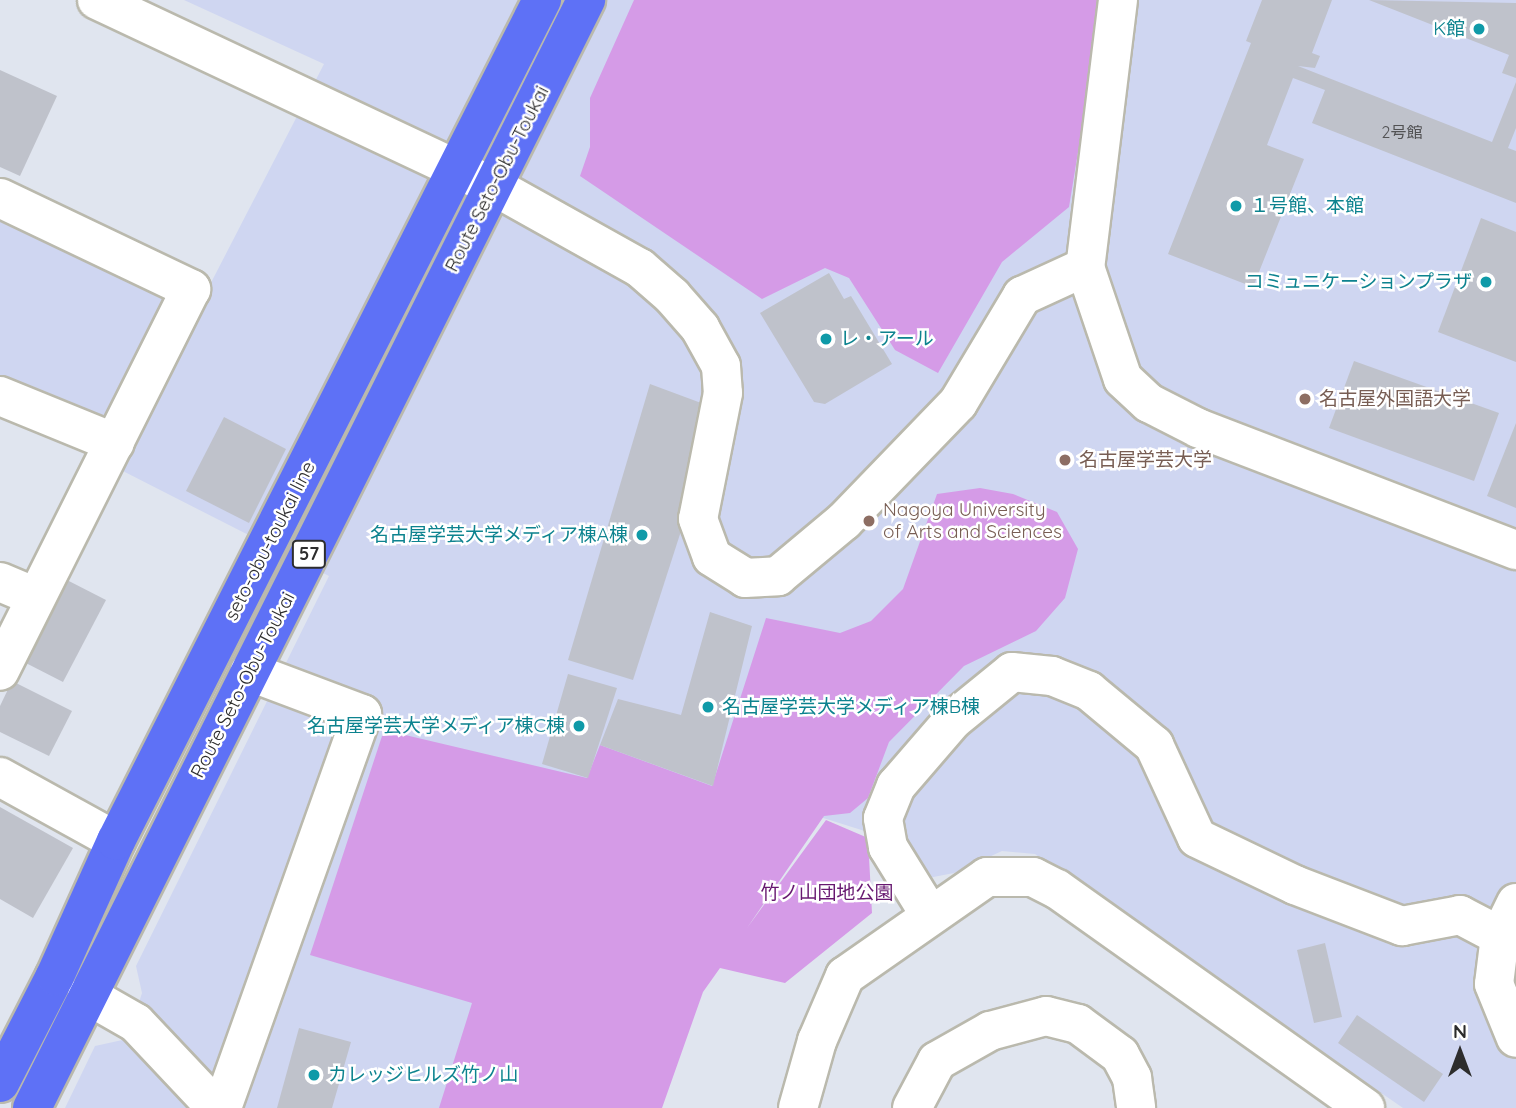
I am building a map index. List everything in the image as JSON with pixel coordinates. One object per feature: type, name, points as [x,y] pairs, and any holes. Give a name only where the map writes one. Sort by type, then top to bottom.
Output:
[{"type":"main road","name":"seto-obu-toukai line","points":[[0,1083],[55,976],[116,841],[460,170],[542,0]]},
{"type":"main road","name":"Route Seto-Obu-Toukai","points":[[32,1108],[495,187],[586,0]]},
{"type":"street","points":[[97,0],[495,187],[640,268],[672,296],[705,336],[721,366],[723,393],[698,519],[712,557],[745,578],[778,576],[844,521],[958,403],[1022,296],[1085,267]]},
{"type":"street","points":[[1118,0],[1085,267],[1123,379],[1149,403],[1198,428],[1516,550]]},
{"type":"street","points":[[0,198],[191,289],[0,670]]},
{"type":"street","points":[[0,396],[115,443]]},
{"type":"street","points":[[0,582],[35,597]]},
{"type":"street","points":[[222,1108],[362,714],[250,672]]},
{"type":"street","points":[[930,915],[888,848],[883,818],[896,786],[953,720],[1012,672],[1052,676],[1089,691],[1154,745],[1197,838],[1295,885],[1402,926],[1460,915],[1508,919],[1494,984],[1516,1038]]},
{"type":"street","points":[[0,776],[116,841]]},
{"type":"street","points":[[798,1108],[817,1041],[845,976],[987,877],[1033,877],[1057,889],[1365,1108]]},
{"type":"street","points":[[88,995],[136,1023],[216,1108]]},
{"type":"street","points":[[912,1108],[937,1061],[989,1031],[1046,1016],[1078,1024],[1119,1055],[1132,1078],[1136,1108]]},
{"type":"shaded area","name":"Nagoya University of Arts and Sciences","points":[[184,0],[1516,0],[1516,1108],[1403,1108],[1035,854],[1002,851],[954,873],[923,879],[871,833],[744,793],[457,1108],[65,1108],[95,1046],[127,1039],[142,993],[136,966],[329,576],[115,467],[0,385],[0,210],[200,304],[324,64]]},
{"type":"green space","points":[[634,0],[1103,0],[1069,207],[1002,262],[938,373],[895,350],[849,278],[825,268],[762,299],[580,176],[590,147],[590,98]]},
{"type":"green space","name":"竹ノ山団地公園","points":[[980,488],[1013,494],[1057,512],[1078,549],[1065,598],[1036,631],[964,666],[889,742],[868,798],[850,813],[824,816],[747,928],[826,820],[868,838],[872,913],[785,983],[720,968],[703,992],[662,1108],[439,1108],[472,1003],[310,955],[384,730],[587,778],[600,745],[712,786],[766,618],[840,633],[871,621],[903,589],[937,494]]},
{"type":"building","points":[[1262,0],[1332,0],[1312,53],[1320,56],[1315,68],[1298,66],[1492,142],[1516,82],[1516,128],[1508,148],[1516,151],[1516,203],[1312,123],[1325,90],[1293,78],[1267,145],[1304,159],[1253,287],[1168,254],[1251,43],[1246,41]]},
{"type":"building","name":"K館","points":[[1369,0],[1516,3],[1516,78],[1502,73],[1509,55]]},
{"type":"building","points":[[0,70],[57,96],[20,176],[0,167]]},
{"type":"building","name":"コミュニケーションプラザ","points":[[1481,218],[1516,232],[1516,362],[1438,332]]},
{"type":"building","name":"レ・アール","points":[[829,273],[844,299],[851,296],[892,364],[825,404],[814,402],[760,313]]},
{"type":"building","points":[[1354,361],[1499,413],[1474,481],[1329,428]]},
{"type":"building","name":"名古屋学芸大学メディア棟A棟","points":[[650,384],[720,410],[633,680],[568,660]]},
{"type":"building","points":[[224,417],[286,449],[249,523],[186,491]]},
{"type":"building","points":[[1516,423],[1516,508],[1487,496]]},
{"type":"building","points":[[63,578],[106,600],[63,682],[20,660]]},
{"type":"building","name":"名古屋学芸大学メディア棟B棟","points":[[710,612],[752,626],[713,786],[600,745],[618,699],[681,715]]},
{"type":"building","name":"名古屋学芸大学メディア棟C棟","points":[[568,674],[617,688],[588,778],[542,764]]},
{"type":"building","points":[[12,681],[72,711],[49,756],[0,732],[0,706]]},
{"type":"building","points":[[0,807],[73,848],[33,918],[0,899]]},
{"type":"building","points":[[1325,943],[1342,1017],[1314,1023],[1297,950]]},
{"type":"building","points":[[1357,1015],[1443,1074],[1424,1102],[1338,1043]]},
{"type":"building","name":"カレッジヒルズ竹ノ山","points":[[299,1028],[351,1042],[332,1108],[277,1108]]},
{"type":"place","name":"K館","points":[[1479,29]]},
{"type":"place","name":"１号館、本館","points":[[1236,206]]},
{"type":"place","name":"コミュニケーションプラザ","points":[[1486,282]]},
{"type":"place","name":"レ・アール","points":[[826,339]]},
{"type":"place","name":"名古屋外国語大学","points":[[1305,399]]},
{"type":"place","name":"名古屋学芸大学","points":[[1065,460]]},
{"type":"place","name":"Nagoya University of Arts and Sciences","points":[[869,521]]},
{"type":"place","name":"名古屋学芸大学メディア棟A棟","points":[[642,535]]},
{"type":"place","name":"名古屋学芸大学メディア棟B棟","points":[[708,707]]},
{"type":"place","name":"名古屋学芸大学メディア棟C棟","points":[[579,726]]},
{"type":"place","name":"カレッジヒルズ竹ノ山","points":[[314,1075]]}]
